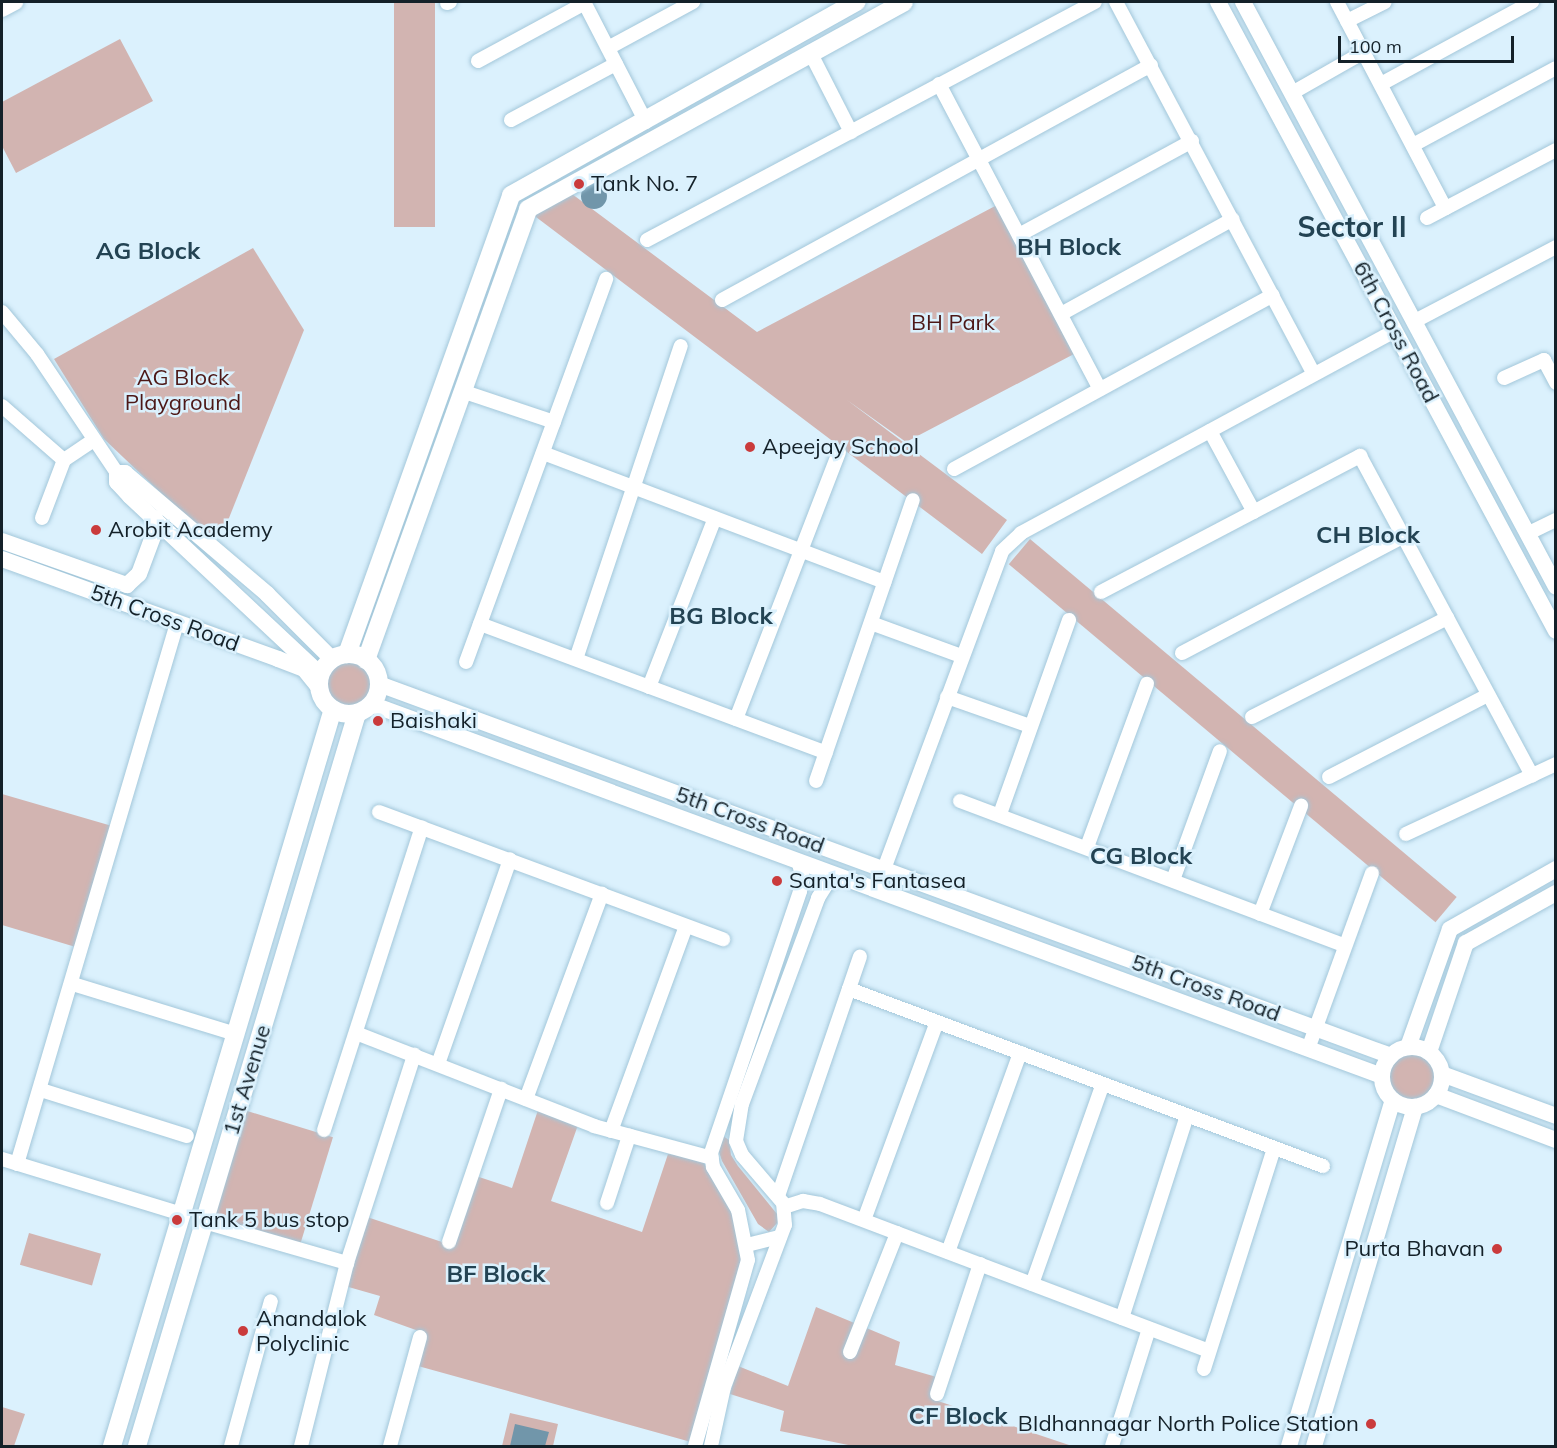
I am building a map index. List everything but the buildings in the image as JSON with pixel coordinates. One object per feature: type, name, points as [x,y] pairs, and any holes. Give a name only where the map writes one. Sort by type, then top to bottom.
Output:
[{"type":"main road","points":[[112,1446],[333,709],[320,682],[340,657],[480,285],[511,195],[646,122],[857,2]]},
{"type":"main road","points":[[366,660],[528,209],[904,2]]},
{"type":"main road","points":[[747,65],[756,82]]},
{"type":"main road","points":[[480,285],[498,292]]},
{"type":"main road","points":[[333,709],[364,709],[379,684],[375,670],[366,660],[340,657]]},
{"type":"main road","name":"1st Avenue","points":[[137,1446],[204,1222],[364,709]]},
{"type":"main road","points":[[161,1285],[183,1292]]},
{"type":"street","points":[[2,9],[15,2]]},
{"type":"street","points":[[478,61],[584,2],[646,122]]},
{"type":"street","points":[[608,48],[693,2]]},
{"type":"street","points":[[647,240],[1095,2]]},
{"type":"street","points":[[1116,2],[1314,374]]},
{"type":"street","name":"6th Cross Road","points":[[1218,2],[1556,631]]},
{"type":"street","name":"6th Cross Road","points":[[1243,2],[1556,587]]},
{"type":"street","points":[[1337,2],[1445,208]]},
{"type":"street","points":[[1347,21],[1385,2]]},
{"type":"street","points":[[1381,84],[1532,2]]},
{"type":"street","points":[[810,52],[851,132]]},
{"type":"street","points":[[1292,93],[1364,52]]},
{"type":"street","points":[[512,120],[616,64]]},
{"type":"street","points":[[722,300],[1151,65]]},
{"type":"street","points":[[1413,145],[1556,68]]},
{"type":"street","points":[[939,84],[1100,389]]},
{"type":"street","points":[[1019,235],[1192,141]]},
{"type":"street","points":[[1302,158],[1322,148]]},
{"type":"street","points":[[1427,218],[1556,150]]},
{"type":"street","points":[[1060,314],[1233,219]]},
{"type":"street","points":[[1415,321],[1556,247]]},
{"type":"street","points":[[1368,280],[1386,269]]},
{"type":"street","points":[[466,662],[606,279]]},
{"type":"street","points":[[954,469],[1273,295]]},
{"type":"street","points":[[2,312],[38,354],[117,473],[125,473],[340,657]]},
{"type":"street","points":[[884,869],[1002,550],[1021,533],[1395,331]]},
{"type":"street","points":[[576,659],[630,488],[681,346]]},
{"type":"street","points":[[1504,378],[1550,357],[1556,383]]},
{"type":"street","points":[[1425,386],[1444,376]]},
{"type":"street","points":[[462,391],[554,422]]},
{"type":"street","points":[[2,406],[63,460]]},
{"type":"street","points":[[1210,431],[1254,512]]},
{"type":"street","points":[[42,518],[63,460],[94,440]]},
{"type":"street","points":[[736,719],[803,551],[839,452]]},
{"type":"street","points":[[543,453],[630,488],[884,582]]},
{"type":"street","points":[[1101,592],[1360,456],[1532,776]]},
{"type":"street","name":"5th Cross Road","points":[[117,473],[117,482],[320,682]]},
{"type":"street","points":[[1484,497],[1503,485]]},
{"type":"street","points":[[816,782],[913,500]]},
{"type":"street","name":"5th Cross Road","points":[[2,541],[127,585],[139,574],[155,531],[155,518]]},
{"type":"street","points":[[649,687],[715,518]]},
{"type":"street","points":[[1529,534],[1556,520]]},
{"type":"street","points":[[1182,653],[1404,536]]},
{"type":"street","name":"5th Cross Road","points":[[2,559],[304,669],[320,682]]},
{"type":"street","points":[[1537,597],[1556,587]]},
{"type":"street","points":[[1252,717],[1446,618]]},
{"type":"street","points":[[1000,814],[1069,620]]},
{"type":"street","points":[[17,1164],[73,984],[177,623]]},
{"type":"street","points":[[871,623],[961,656]]},
{"type":"street","points":[[480,624],[826,753]]},
{"type":"street","name":"5th Cross Road","points":[[379,684],[1391,1056]]},
{"type":"street","points":[[1087,847],[1147,684]]},
{"type":"street","points":[[1329,777],[1488,695]]},
{"type":"street","points":[[947,697],[1030,726]]},
{"type":"street","name":"5th Cross Road","points":[[364,709],[798,861],[1382,1076]]},
{"type":"street","points":[[1173,880],[1220,751]]},
{"type":"street","points":[[1406,834],[1556,764]]},
{"type":"street","points":[[960,801],[1000,814],[1345,946]]},
{"type":"street","points":[[1260,914],[1301,806]]},
{"type":"street","points":[[379,812],[723,939]]},
{"type":"street","points":[[324,1130],[422,827]]},
{"type":"street","points":[[438,1064],[510,859]]},
{"type":"street","points":[[695,1446],[746,1273],[747,1245],[738,1210],[712,1158],[717,1130],[800,891],[802,878],[798,861]]},
{"type":"street","points":[[1408,1047],[1450,929],[1556,869]]},
{"type":"street","points":[[1308,1049],[1313,1027],[1372,873]]},
{"type":"street","points":[[840,877],[826,885],[818,898],[779,1004],[736,1131],[742,1155],[781,1201],[803,1201],[864,1220],[1208,1352]]},
{"type":"street","points":[[1429,1052],[1466,943],[1556,892]]},
{"type":"street","points":[[526,1098],[602,894]]},
{"type":"street","points":[[968,924],[976,903]]},
{"type":"street","points":[[611,1131],[686,926]]},
{"type":"street","points":[[711,1446],[724,1387],[785,1225],[781,1201],[860,957]]},
{"type":"street","points":[[73,984],[236,1034]]},
{"type":"street","points":[[849,989],[1323,1166]]},
{"type":"street","points":[[763,998],[779,1004]]},
{"type":"street","points":[[864,1220],[937,1022]]},
{"type":"street","points":[[356,1034],[611,1131],[712,1158]]},
{"type":"street","points":[[1289,1446],[1393,1100],[1382,1076],[1391,1056],[1408,1047],[1429,1052],[1442,1074],[1556,1116]]},
{"type":"street","points":[[948,1252],[1020,1053]]},
{"type":"street","points":[[301,1446],[348,1263],[414,1055]]},
{"type":"street","points":[[1314,1446],[1415,1107],[1436,1095],[1442,1074]]},
{"type":"street","points":[[1032,1284],[1103,1084]]},
{"type":"street","points":[[449,1242],[501,1089]]},
{"type":"street","points":[[41,1090],[187,1136]]},
{"type":"street","points":[[1436,1095],[1556,1140]]},
{"type":"street","points":[[1393,1100],[1415,1107]]},
{"type":"street","points":[[1122,1318],[1187,1116]]},
{"type":"street","points":[[717,1130],[736,1131]]},
{"type":"street","points":[[608,1203],[629,1136]]},
{"type":"street","points":[[1204,1369],[1274,1148]]},
{"type":"street","points":[[2,1160],[182,1214]]},
{"type":"street","points":[[204,1222],[348,1263]]},
{"type":"street","points":[[850,1352],[897,1233]]},
{"type":"street","points":[[747,1245],[780,1237]]},
{"type":"street","points":[[937,1394],[980,1264]]},
{"type":"street","points":[[231,1446],[271,1301]]},
{"type":"street","points":[[1112,1446],[1149,1329]]},
{"type":"street","points":[[390,1446],[420,1337]]},
{"type":"green space","points":[[394,2],[435,2],[435,227],[394,227]]},
{"type":"green space","points":[[120,39],[153,101],[16,173],[2,146],[2,102]]},
{"type":"green space","name":"BH Park","points":[[568,191],[757,332],[997,205],[1074,354],[906,442],[847,400],[1007,520],[982,554],[532,214]]},
{"type":"green space","name":"AG Block Playground","points":[[253,248],[304,330],[225,528],[215,534],[204,534],[104,439],[54,359]]},
{"type":"green space","points":[[1030,539],[1457,897],[1435,922],[1009,564]]},
{"type":"green space","points":[[349,662],[364,669],[371,684],[364,699],[349,706],[334,699],[327,684],[334,669]]},
{"type":"green space","points":[[2,794],[112,826],[79,948],[2,925]]},
{"type":"green space","points":[[1411,1054],[1427,1061],[1434,1077],[1427,1093],[1411,1100],[1395,1093],[1388,1077],[1395,1061]]},
{"type":"green space","points":[[539,1107],[578,1125],[551,1201],[642,1232],[668,1154],[701,1158],[734,1214],[743,1246],[741,1269],[691,1442],[418,1366],[427,1334],[374,1315],[380,1296],[345,1286],[367,1217],[454,1246],[476,1176],[512,1188]]},
{"type":"green space","points":[[244,1110],[333,1137],[299,1247],[210,1220]]},
{"type":"green space","points":[[723,1136],[729,1140],[731,1155],[738,1166],[777,1214],[778,1222],[769,1232],[758,1224],[722,1161],[719,1152]]},
{"type":"green space","points":[[29,1233],[101,1254],[92,1285],[20,1265]]},
{"type":"green space","points":[[816,1307],[900,1342],[895,1365],[940,1378],[932,1399],[1072,1446],[853,1446],[780,1431],[784,1411],[730,1394],[738,1366],[788,1386]]},
{"type":"green space","points":[[2,1407],[25,1414],[14,1446],[2,1446]]},
{"type":"green space","points":[[510,1413],[558,1424],[553,1446],[502,1446]]},
{"type":"water","points":[[594,183],[603,187],[607,196],[603,205],[594,209],[585,205],[581,196],[585,187]]},
{"type":"water","points":[[515,1424],[549,1432],[545,1446],[510,1446]]},
{"type":"place","name":"Tank No. 7","points":[[579,184]]},
{"type":"place","name":"Apeejay School","points":[[750,447]]},
{"type":"place","name":"Arobit Academy","points":[[96,530]]},
{"type":"place","name":"Baishaki","points":[[378,721]]},
{"type":"place","name":"Santa's Fantasea","points":[[777,881]]},
{"type":"place","name":"Tank 5 bus stop","points":[[177,1220]]},
{"type":"place","name":"Purta Bhavan","points":[[1497,1249]]},
{"type":"place","name":"Anandalok Polyclinic","points":[[243,1331]]},
{"type":"place","name":"BIdhannagar North Police Station","points":[[1371,1424]]},
{"type":"district","name":"Sector II","points":[[1352,227]]},
{"type":"district","name":"BH Block","points":[[1069,247]]},
{"type":"district","name":"AG Block","points":[[148,251]]},
{"type":"district","name":"CH Block","points":[[1368,535]]},
{"type":"district","name":"BG Block","points":[[721,616]]},
{"type":"district","name":"CG Block","points":[[1141,856]]},
{"type":"district","name":"BF Block","points":[[496,1274]]},
{"type":"district","name":"CF Block","points":[[958,1416]]}]
